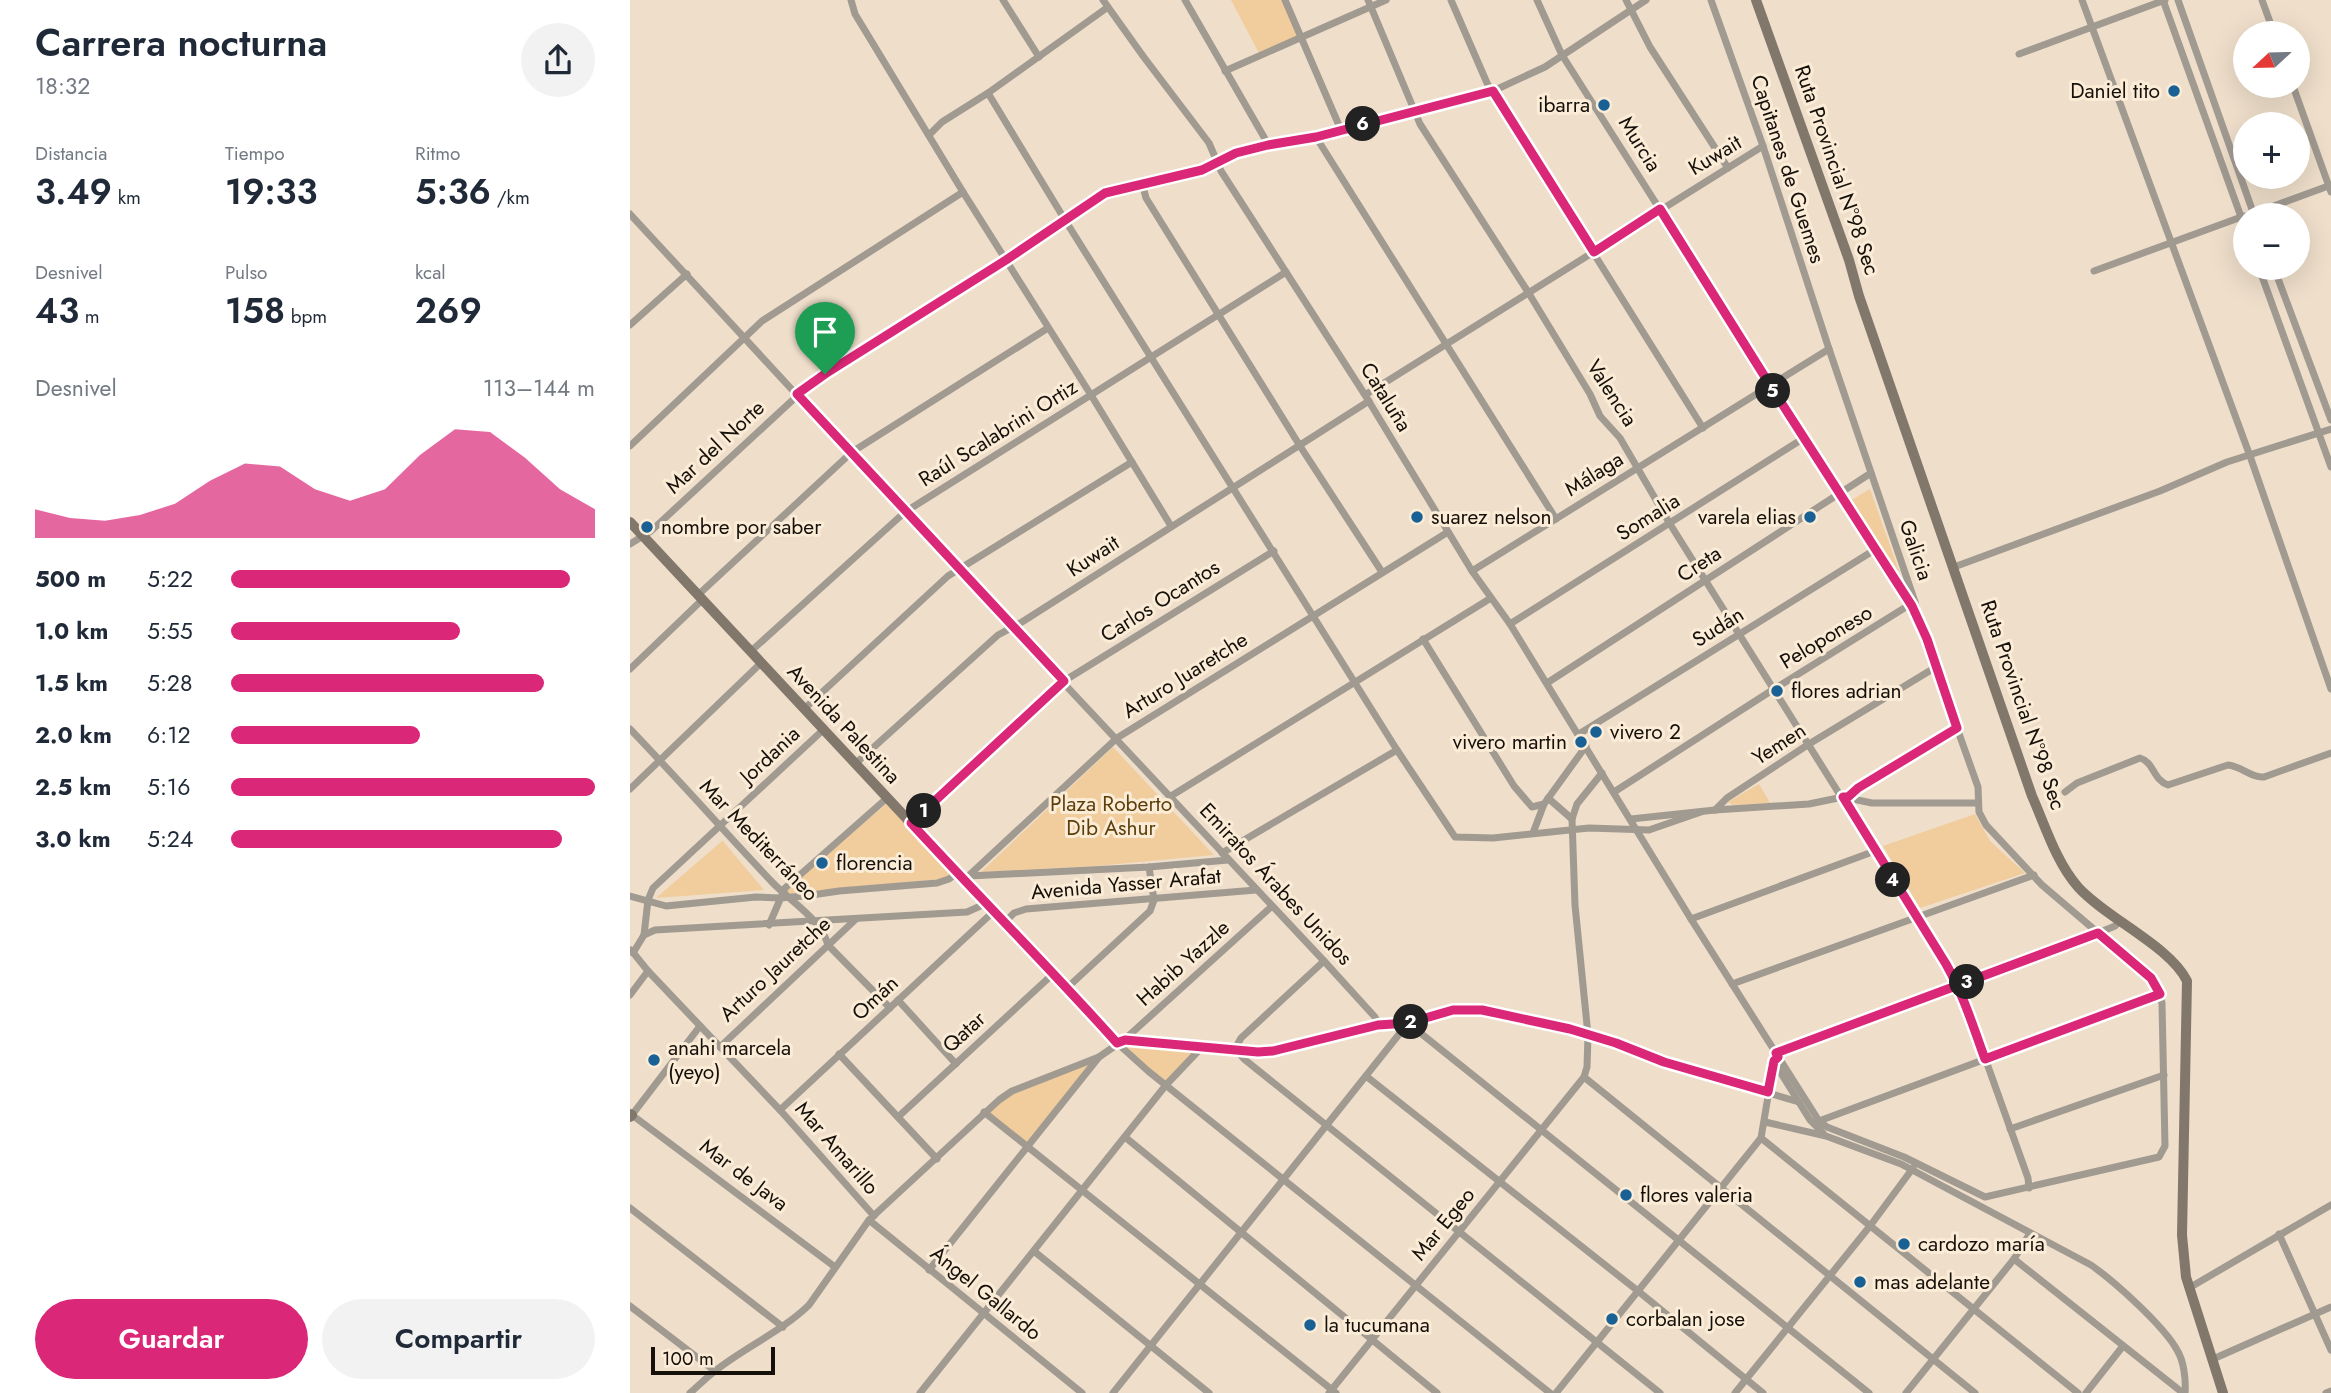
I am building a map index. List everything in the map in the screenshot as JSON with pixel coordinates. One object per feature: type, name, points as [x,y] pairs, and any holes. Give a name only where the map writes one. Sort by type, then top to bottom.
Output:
[{"type":"street","points":[[851,0],[855,13],[963,192],[1171,527]]},
{"type":"street","points":[[1003,0],[1039,57]]},
{"type":"street","points":[[1185,0],[1268,145]]},
{"type":"street","points":[[1285,0],[1341,130]]},
{"type":"street","points":[[1225,71],[1369,3],[1386,0]]},
{"type":"street","points":[[1451,0],[1487,83],[1703,428]]},
{"type":"street","name":"Murcia","points":[[1537,0],[1562,55],[1770,385],[1913,604]]},
{"type":"street","points":[[1626,0],[1650,47],[1728,168]]},
{"type":"street","name":"Mar del Norte","points":[[630,544],[651,531],[797,394],[1105,193],[1202,170],[1236,153],[1316,137],[1493,91],[1545,67],[1646,0]]},
{"type":"street","name":"Capitanes de Guemes","points":[[1711,0],[1763,146],[1829,349]]},
{"type":"street","name":"Ruta Provincial Nº98 Sec","points":[[1756,0],[1954,566],[2021,769],[2041,818],[2063,865],[2077,886],[2119,922],[2170,958],[2183,972],[2187,981],[2182,1235],[2184,1267],[2223,1393]]},
{"type":"street","points":[[2082,0],[2328,671],[2331,689]]},
{"type":"street","points":[[2019,54],[2164,0],[2243,203]]},
{"type":"street","points":[[2178,0],[2244,203]]},
{"type":"street","points":[[2262,0],[2270,21]]},
{"type":"street","name":"Valencia","points":[[1369,3],[1420,124],[1528,292],[1590,394],[1600,416],[1620,438],[1740,635],[1846,797],[1875,851],[1958,985],[2028,1178],[2029,1188]]},
{"type":"street","points":[[929,135],[942,122],[1039,57],[1106,4]]},
{"type":"street","name":"Cataluña","points":[[1106,4],[1209,143],[1217,163],[1367,398],[1472,571],[1510,624],[1579,734],[1776,1057]]},
{"type":"street","points":[[988,93],[1397,750],[1455,837],[1493,838],[1589,828],[1637,830],[1656,828],[1701,812]]},
{"type":"street","points":[[2284,203],[2330,188],[2297,98]]},
{"type":"street","points":[[1316,137],[1556,519]]},
{"type":"street","name":"Kuwait","points":[[855,764],[998,635],[1300,446],[1446,343],[1763,146]]},
{"type":"street","points":[[1143,183],[1146,198],[1300,446],[1382,572]]},
{"type":"street","points":[[630,446],[773,313],[963,192]]},
{"type":"street","name":"Emiratos Árabes Unidos","points":[[630,214],[1324,961],[1375,1017],[1378,1025]]},
{"type":"street","points":[[2094,271],[2233,220]]},
{"type":"street","name":"Raúl Scalabrini Ortiz","points":[[750,652],[905,512],[1286,272]]},
{"type":"street","points":[[630,326],[687,274]]},
{"type":"street","points":[[2263,280],[2331,467]]},
{"type":"street","points":[[2278,280],[2331,420]]},
{"type":"street","points":[[630,669],[700,597],[852,452],[1048,328]]},
{"type":"street","name":"Málaga","points":[[1472,571],[1829,349]]},
{"type":"street","name":"Galicia","points":[[1829,349],[1913,604],[1980,792],[1979,813],[1986,825],[2042,885],[2151,978],[2160,994]]},
{"type":"street","points":[[1954,566],[2160,491],[2213,468],[2331,429]]},
{"type":"street","name":"Somalia","points":[[1510,624],[1804,438]]},
{"type":"street","name":"Jordania","points":[[804,709],[948,576],[1132,462]]},
{"type":"street","name":"Creta","points":[[1546,683],[1871,473]]},
{"type":"street","name":"Avenida Palestina","points":[[630,522],[963,876],[985,904],[1166,1086],[1550,1393]]},
{"type":"street","name":"Arturo Juaretche","points":[[963,876],[1117,738],[1448,532]]},
{"type":"street","name":"Sudán","points":[[1579,734],[1876,549]]},
{"type":"street","name":"Carlos Ocantos","points":[[911,823],[1064,681],[1274,551]]},
{"type":"street","points":[[1171,796],[1490,598]]},
{"type":"street","name":"Peloponeso","points":[[1614,792],[1913,604]]},
{"type":"street","points":[[1423,639],[1514,786],[1532,807],[1546,801]]},
{"type":"street","points":[[630,789],[761,663]]},
{"type":"street","name":"Yemen","points":[[1715,810],[1727,798],[1810,744],[1936,667]]},
{"type":"street","points":[[1846,797],[1957,728]]},
{"type":"street","name":"Mar Mediterráneo","points":[[630,729],[783,896],[814,922],[825,934],[828,944],[890,1008]]},
{"type":"street","name":"Jordania","points":[[648,900],[653,888],[823,730]]},
{"type":"street","points":[[1533,833],[1546,801],[1586,746]]},
{"type":"street","points":[[1222,853],[1397,750]]},
{"type":"street","points":[[2065,792],[2077,783],[2140,758],[2148,762],[2158,780],[2168,785],[2228,765],[2236,766],[2258,778],[2264,777],[2331,753]]},
{"type":"street","points":[[1602,773],[1577,804],[1572,819],[1575,905],[1588,1034],[1584,1077],[1975,1393]]},
{"type":"street","points":[[1631,819],[1808,804],[1846,797],[1872,803],[1978,803]]},
{"type":"street","points":[[769,925],[783,896],[887,798]]},
{"type":"street","points":[[1546,801],[1572,819]]},
{"type":"street","points":[[1691,919],[1875,851]]},
{"type":"street","name":"Avenida Yasser Arafat","points":[[630,896],[666,906],[937,883],[963,876],[1149,867],[1228,860]]},
{"type":"street","points":[[1068,987],[1150,911],[1154,900],[1149,867]]},
{"type":"street","points":[[1732,985],[2034,875]]},
{"type":"street","name":"Avenida Yasser Arafat","points":[[1004,923],[1014,913],[1026,909],[1256,890]]},
{"type":"street","points":[[645,935],[648,900]]},
{"type":"street","points":[[632,951],[645,935],[655,930],[967,912],[985,904]]},
{"type":"street","name":"Habib Yazzle","points":[[1099,1057],[1121,1041],[1271,907]]},
{"type":"street","name":"Omán","points":[[780,1110],[993,912]]},
{"type":"street","name":"Arturo Jauretche","points":[[720,1047],[856,919]]},
{"type":"street","points":[[1776,1057],[2098,933],[2119,922]]},
{"type":"street","name":"Mar Amarillo","points":[[632,951],[780,1110],[872,1218]]},
{"type":"street","points":[[1235,1049],[1241,1038],[1324,961]]},
{"type":"street","points":[[630,995],[648,971]]},
{"type":"street","name":"Qatar","points":[[898,1117],[1054,973]]},
{"type":"street","points":[[1765,1122],[1826,1136],[1914,1166],[1985,1197],[2162,1156],[2165,1146],[2160,994],[1819,1121]]},
{"type":"street","points":[[898,1000],[956,1064]]},
{"type":"street","points":[[1121,1041],[1273,1051],[1378,1025],[1408,1023],[1436,1014],[1467,1009],[1482,1010],[1588,1034],[1664,1062],[1799,1102]]},
{"type":"street","points":[[1113,1393],[1408,1023]]},
{"type":"street","points":[[1408,1023],[1869,1393]]},
{"type":"street","name":"Arturo Jauretche","points":[[631,1115],[700,1026]]},
{"type":"street","points":[[920,1393],[1166,1086],[1203,1046]]},
{"type":"street","points":[[1235,1049],[1244,1059],[1660,1393]]},
{"type":"street","points":[[839,1054],[937,1159]]},
{"type":"street","points":[[690,1393],[715,1371],[783,1327],[809,1305],[872,1218],[984,1112],[1012,1091],[1099,1057]]},
{"type":"street","points":[[929,1270],[1099,1057]]},
{"type":"street","points":[[1556,1393],[1761,1138],[1776,1057]]},
{"type":"street","points":[[1776,1057],[1810,1120],[1826,1136]]},
{"type":"street","points":[[1776,1057],[1819,1121],[1827,1128],[1878,1146],[1980,1207],[2075,1254],[2109,1277],[2165,1334],[2179,1353],[2184,1393]]},
{"type":"street","points":[[2010,1129],[2164,1075]]},
{"type":"street","points":[[1366,1076],[1763,1393]]},
{"type":"street","name":"Mar Egeo","points":[[1332,1392],[1584,1077]]},
{"type":"street","points":[[984,1112],[1332,1392]]},
{"type":"street","name":"Mar de Java","points":[[631,1115],[835,1267]]},
{"type":"street","points":[[1125,1137],[1437,1393]]},
{"type":"street","points":[[1761,1138],[2078,1393]]},
{"type":"street","points":[[1735,1393],[1870,1226],[1914,1166]]},
{"type":"street","points":[[1980,1207],[1985,1197]]},
{"type":"street","points":[[2189,1288],[2331,1205]]},
{"type":"street","points":[[630,1208],[783,1327]]},
{"type":"street","name":"Ángel Gallardo","points":[[872,1218],[929,1270],[1082,1393]]},
{"type":"street","points":[[1906,1393],[2014,1259],[2030,1233]]},
{"type":"street","points":[[2279,1234],[2331,1350]]},
{"type":"street","points":[[1035,1252],[1209,1393]]},
{"type":"street","points":[[2014,1259],[2184,1393]]},
{"type":"street","points":[[630,1306],[715,1371]]},
{"type":"street","points":[[2213,1359],[2331,1307]]},
{"type":"street","points":[[2086,1393],[2123,1346]]},
{"type":"street","points":[[2326,1393],[2331,1391]]},
{"type":"green space","points":[[1231,0],[1282,0],[1298,36],[1259,53]]},
{"type":"green space","points":[[1870,489],[1899,571],[1896,574],[1850,501]]},
{"type":"green space","name":"Plaza Roberto Dib Ashur","points":[[1113,747],[1214,855],[1096,866],[981,872]]},
{"type":"green space","points":[[1759,784],[1770,803],[1733,805],[1728,802]]},
{"type":"green space","points":[[886,804],[956,873],[948,878],[790,895],[784,891]]},
{"type":"green space","points":[[1975,814],[1990,841],[2025,873],[1920,908],[1883,846]]},
{"type":"green space","points":[[722,841],[764,890],[656,898]]},
{"type":"green space","points":[[1125,1040],[1202,1047],[1166,1084],[1118,1043]]},
{"type":"green space","points":[[1098,1058],[1029,1146],[985,1112],[1007,1095]]},
{"type":"place","name":"Daniel tito","points":[[2174,91]]},
{"type":"place","name":"ibarra","points":[[1604,105]]},
{"type":"place","name":"suarez nelson","points":[[1417,517]]},
{"type":"place","name":"varela elias","points":[[1810,517]]},
{"type":"place","name":"nombre por saber","points":[[647,527]]},
{"type":"place","name":"flores adrian","points":[[1777,691]]},
{"type":"place","name":"vivero 2","points":[[1596,732]]},
{"type":"place","name":"vivero martin","points":[[1581,742]]},
{"type":"place","name":"florencia","points":[[822,863]]},
{"type":"place","name":"anahi marcela (yeyo)","points":[[654,1060]]},
{"type":"place","name":"flores valeria","points":[[1626,1195]]},
{"type":"place","name":"cardozo maría","points":[[1904,1244]]},
{"type":"place","name":"mas adelante","points":[[1860,1282]]},
{"type":"place","name":"corbalan jose","points":[[1612,1319]]},
{"type":"place","name":"la tucumana","points":[[1310,1325]]},
{"type":"route","points":[[825,374],[797,394],[1064,681],[911,823],[993,912],[1068,987],[1117,1043],[1125,1040],[1258,1052],[1273,1051],[1378,1025],[1408,1023],[1453,1010],[1482,1010],[1570,1029],[1664,1062],[1768,1092],[1774,1061],[1778,1057],[1776,1053],[1958,985],[2098,933],[2151,978],[2160,994],[1985,1059],[1958,985],[1843,797],[1848,797],[1858,788],[1957,728],[1927,639],[1912,606],[1660,209],[1594,252],[1493,91],[1316,137],[1236,153],[1209,168],[1105,193],[1006,260],[825,374]]}]
